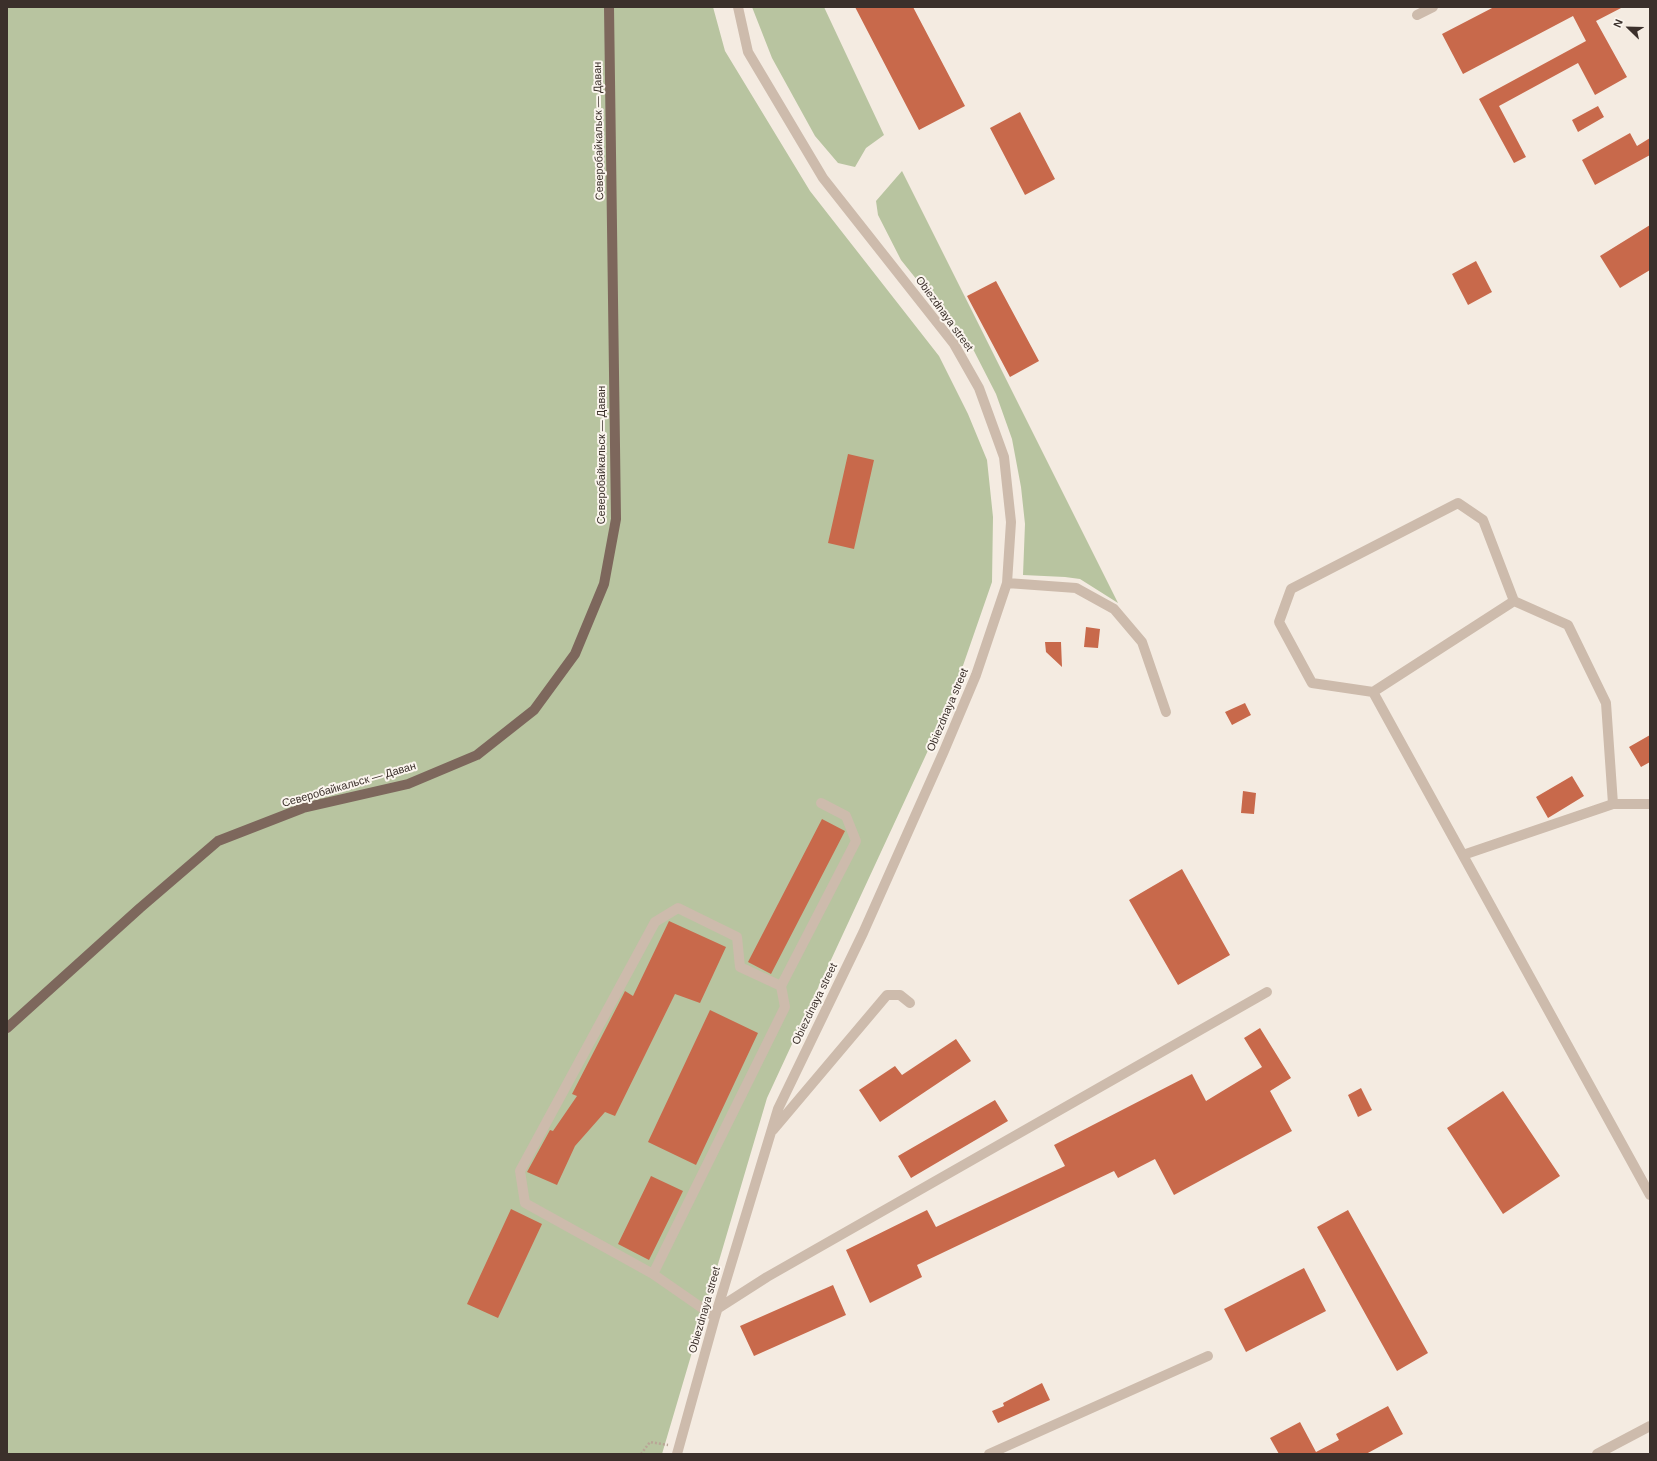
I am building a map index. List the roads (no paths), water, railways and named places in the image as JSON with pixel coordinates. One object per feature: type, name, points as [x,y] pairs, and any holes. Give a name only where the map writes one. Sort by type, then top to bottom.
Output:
[{"type":"main road","name":"Северобайкальск — Даван","points":[[7,1028],[140,908],[218,841],[303,808],[408,784],[477,755],[534,710],[575,654],[604,584],[616,519],[609,7]]},
{"type":"street","name":"Obiezdnaya street","points":[[678,1451],[716,1313],[778,1109],[863,933],[976,675],[1007,583],[1011,522],[1004,457],[979,388],[954,344],[823,178],[748,52],[738,7]]},
{"type":"street","points":[[1417,15],[1433,7]]},
{"type":"street","points":[[1514,601],[1373,692],[1312,683],[1279,622],[1291,589],[1458,503],[1482,520],[1514,601],[1568,625],[1606,703],[1613,804]]},
{"type":"street","points":[[1007,583],[1076,588],[1114,609],[1142,642],[1166,712]]},
{"type":"street","points":[[1373,692],[1650,1195]]},
{"type":"street","points":[[653,1274],[785,1007],[781,986],[856,841],[846,816],[821,803]]},
{"type":"street","points":[[1463,855],[1613,804],[1650,804]]},
{"type":"street","points":[[781,986],[740,967],[737,937],[678,908],[656,922],[520,1172],[525,1203],[653,1274],[716,1313],[767,1277],[1267,992]]},
{"type":"street","points":[[771,1133],[887,996],[900,995],[910,1003]]},
{"type":"street","points":[[989,1454],[1208,1356]]},
{"type":"street","points":[[1597,1454],[1650,1426]]}]
